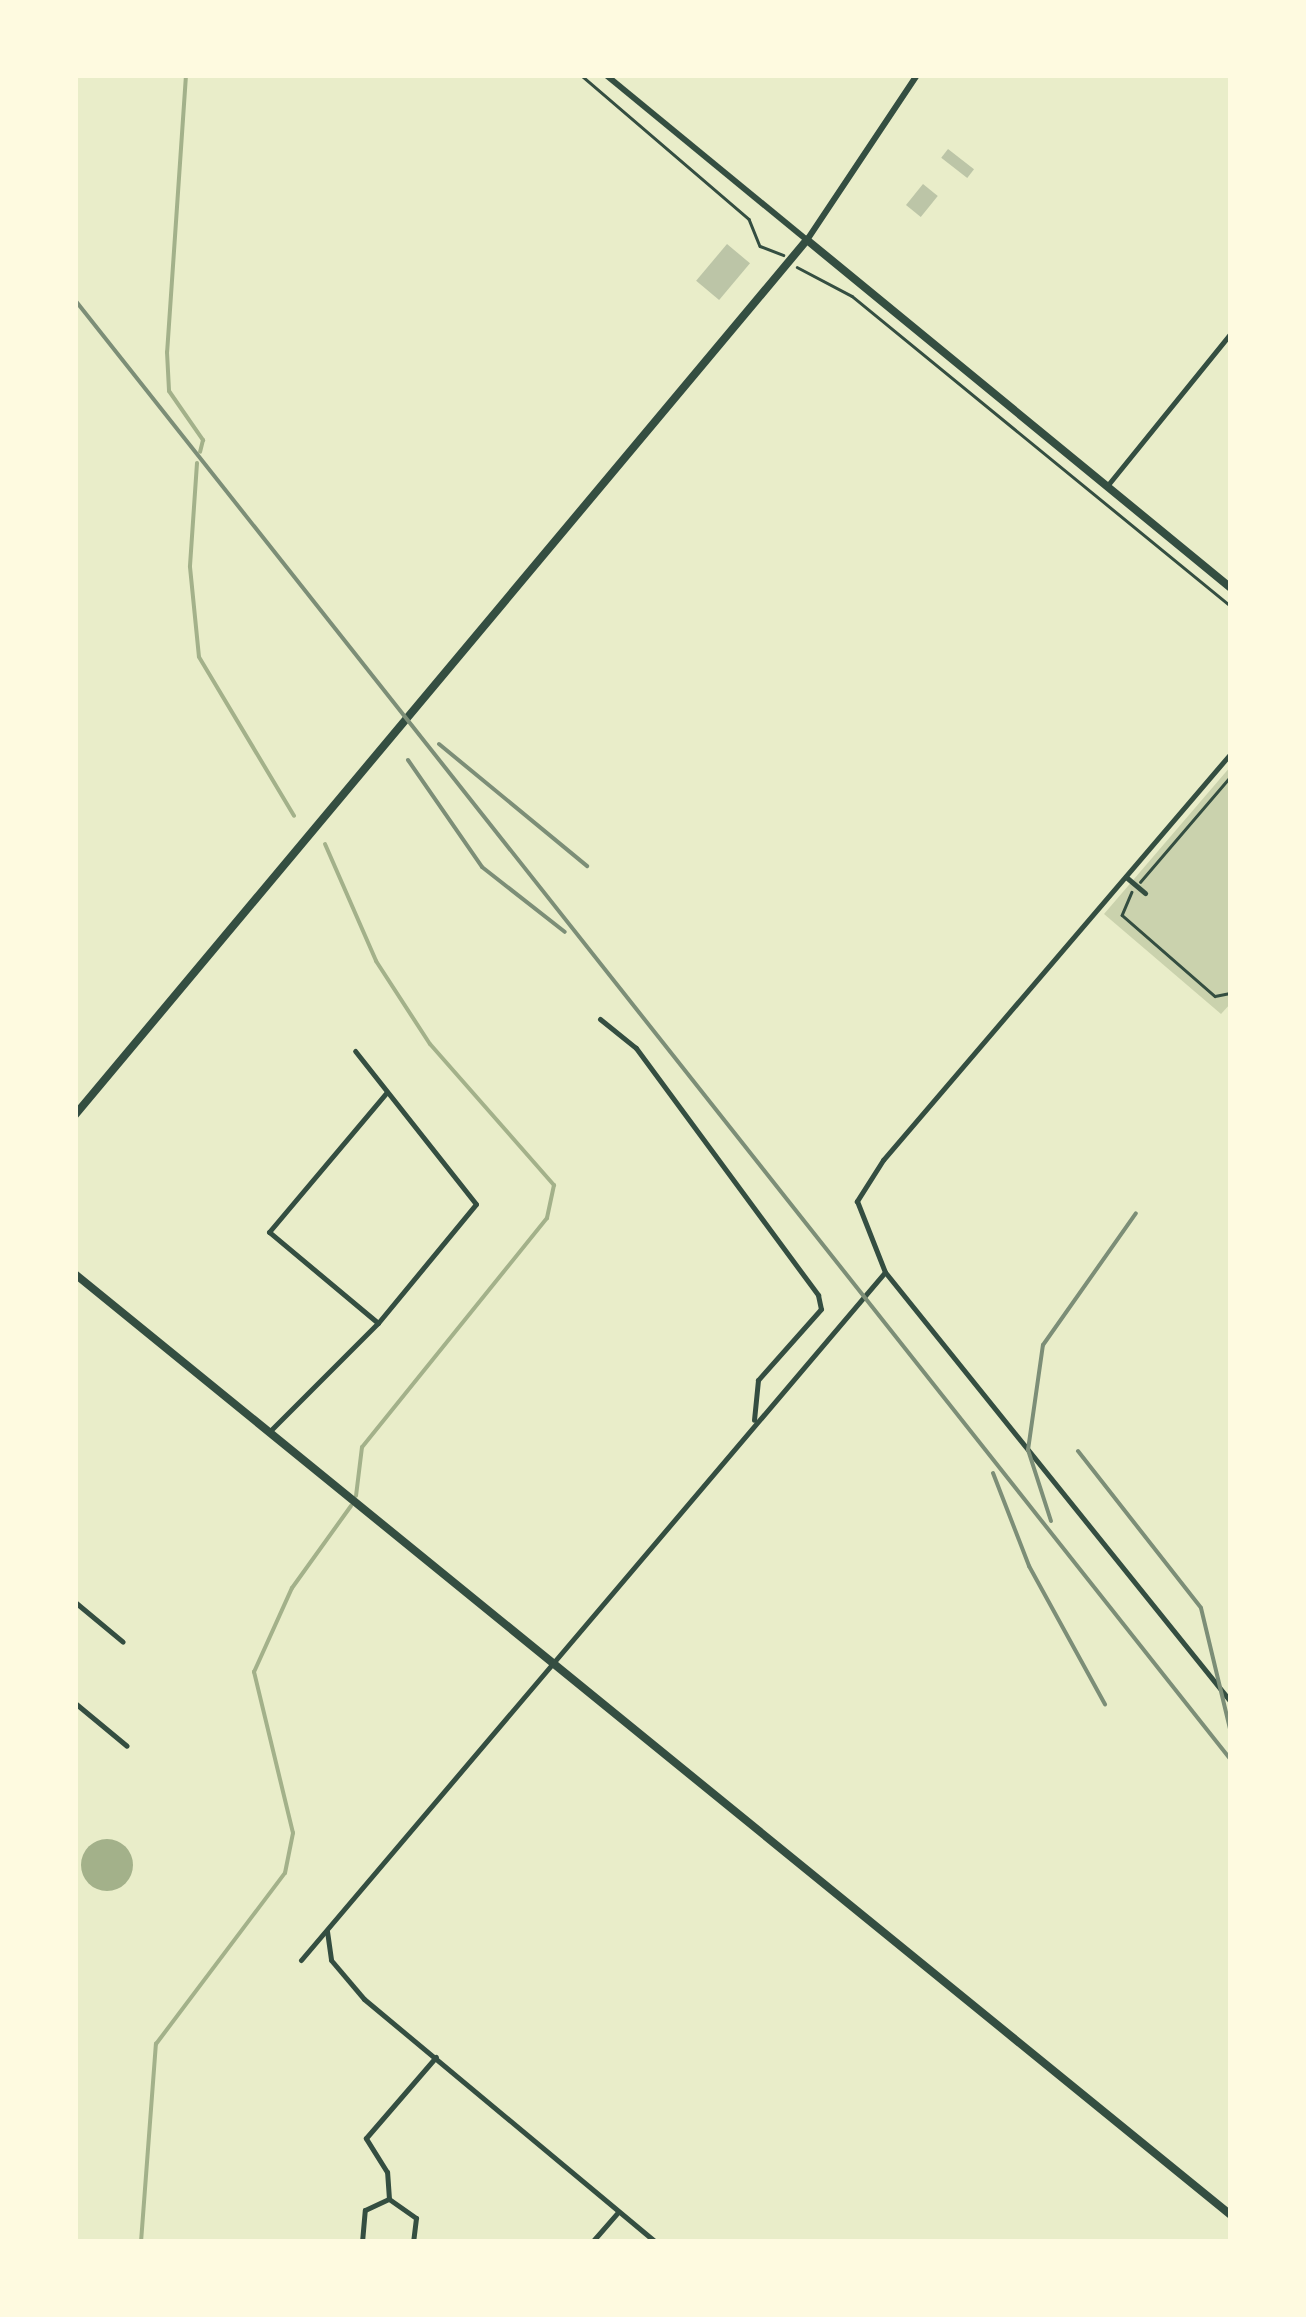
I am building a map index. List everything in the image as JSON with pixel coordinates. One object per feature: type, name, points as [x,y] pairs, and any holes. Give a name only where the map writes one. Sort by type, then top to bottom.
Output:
[{"type":"main road","points":[[75,1115],[806,240],[1231,588]]},
{"type":"main road","points":[[75,1274],[1231,2215]]},
{"type":"street","points":[[606,75],[806,240],[916,75]]},
{"type":"street","points":[[1107,486],[1231,333]]},
{"type":"street","points":[[1231,754],[883,1160],[858,1216],[885,1272],[1231,1702]]},
{"type":"street","points":[[1126,878],[1145,893]]},
{"type":"street","points":[[600,1018],[636,1048],[818,1295],[821,1308],[758,1380],[754,1420]]},
{"type":"street","points":[[269,1432],[378,1323],[476,1204],[355,1051]]},
{"type":"street","points":[[378,1323],[270,1232],[387,1092]]},
{"type":"street","points":[[301,1960],[550,1660],[885,1272]]},
{"type":"street","points":[[75,1602],[123,1642]]},
{"type":"street","points":[[75,1703],[127,1746]]},
{"type":"street","points":[[327,1932],[331,1960],[364,1998],[656,2242]]},
{"type":"street","points":[[413,2242],[416,2218],[389,2198],[387,2172],[366,2138],[436,2057]]},
{"type":"street","points":[[362,2242],[365,2210],[389,2198]]},
{"type":"street","points":[[592,2242],[618,2212]]},
{"type":"path","points":[[581,75],[749,219],[760,246],[773,247]]},
{"type":"path","points":[[811,279],[852,296],[1231,606]]},
{"type":"path","points":[[1231,776],[1137,886],[1122,914],[1215,996],[1231,993]]},
{"type":"shaded area","points":[[1231,766],[1231,1003],[1221,1014],[1104,914]]},
{"type":"shaded area","points":[[107,1839],[125,1847],[133,1865],[125,1883],[107,1891],[89,1883],[81,1865],[89,1847]]},
{"type":"building","points":[[948,149],[974,169],[967,178],[941,158]]},
{"type":"building","points":[[923,184],[938,196],[921,217],[906,205]]},
{"type":"building","points":[[727,244],[750,263],[719,300],[696,281]]},
{"type":"waterway","points":[[186,75],[167,352],[169,391],[203,440],[200,452]]},
{"type":"waterway","points":[[197,463],[190,567],[199,657],[294,816]]},
{"type":"waterway","points":[[325,844],[376,961],[430,1044],[554,1185],[547,1218],[362,1447],[356,1496]]},
{"type":"waterway","points":[[141,2242],[156,2044],[285,1873],[293,1833],[254,1672],[292,1588],[351,1506]]},
{"type":"railway","points":[[75,300],[1231,1760]]},
{"type":"railway","points":[[439,744],[587,866]]},
{"type":"railway","points":[[408,760],[482,867],[565,932]]},
{"type":"railway","points":[[1051,1521],[1028,1450],[1043,1345],[1136,1213]]},
{"type":"railway","points":[[1078,1451],[1201,1608],[1231,1733]]},
{"type":"railway","points":[[993,1473],[1029,1566],[1105,1704]]}]
